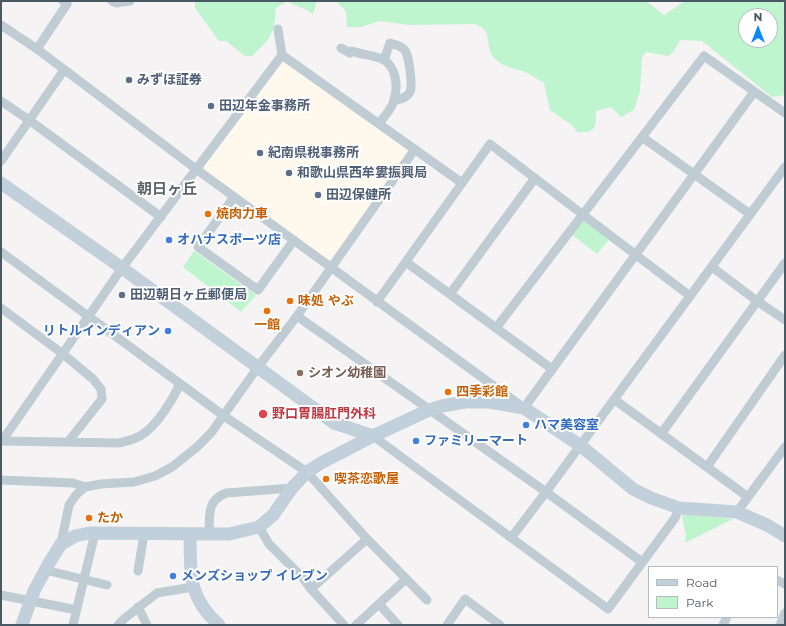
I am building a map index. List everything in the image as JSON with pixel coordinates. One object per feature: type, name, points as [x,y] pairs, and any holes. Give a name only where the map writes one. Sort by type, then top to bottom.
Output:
[{"type":"street","points":[[36,49],[67,4],[63,1]]},
{"type":"street","points":[[112,1],[116,3],[130,1]]},
{"type":"street","points":[[1,25],[36,49],[234,197],[524,408],[581,446],[633,489],[651,498],[679,508],[737,512],[784,534]]},
{"type":"street","points":[[278,29],[282,54],[462,183]]},
{"type":"street","points":[[384,60],[390,43],[401,47],[406,51],[412,85],[410,92],[406,97],[394,101]]},
{"type":"street","points":[[342,48],[350,53],[352,51],[384,60],[392,69],[396,77],[394,101],[379,124]]},
{"type":"street","points":[[1,441],[122,268],[282,54]]},
{"type":"street","points":[[496,328],[704,56],[785,113]]},
{"type":"street","points":[[1,161],[64,70]]},
{"type":"street","points":[[524,408],[754,92]]},
{"type":"street","points":[[1,101],[161,217]]},
{"type":"street","points":[[642,137],[750,214]]},
{"type":"street","points":[[378,302],[490,144],[690,296]]},
{"type":"street","points":[[1,480],[73,483],[85,487],[101,484],[134,482],[155,476],[172,468],[211,433],[224,416],[415,149]]},
{"type":"street","points":[[511,538],[615,400],[785,167]]},
{"type":"street","points":[[450,294],[534,178]]},
{"type":"street","points":[[1,182],[122,268],[334,423],[373,436],[608,609],[675,518],[679,508]]},
{"type":"street","points":[[234,197],[198,247],[258,290],[294,240]]},
{"type":"street","points":[[2,254],[224,416],[307,472],[366,539],[427,600]]},
{"type":"street","points":[[406,262],[552,369]]},
{"type":"street","points":[[661,434],[785,263]]},
{"type":"street","points":[[712,267],[785,320]]},
{"type":"street","points":[[1,308],[63,354],[93,379],[101,389],[102,398],[68,442]]},
{"type":"street","points":[[297,316],[546,492],[642,562]]},
{"type":"street","points":[[707,467],[785,355]]},
{"type":"street","points":[[1,441],[119,443],[132,440],[141,436],[154,424],[173,399],[180,384]]},
{"type":"street","points":[[615,400],[748,497]]},
{"type":"street","points":[[61,544],[75,536],[95,534],[229,534],[259,527],[273,515],[292,488],[307,472],[373,436],[429,410],[465,402],[490,402],[524,408]]},
{"type":"street","points":[[737,512],[785,446]]},
{"type":"street","points":[[22,625],[30,601],[45,570],[61,544],[69,505],[76,495],[85,487]]},
{"type":"street","points":[[209,534],[211,506],[219,496],[226,493],[292,488]]},
{"type":"street","points":[[259,527],[269,544],[303,578],[311,589],[344,625]]},
{"type":"street","points":[[73,625],[95,534]]},
{"type":"street","points":[[138,571],[144,534]]},
{"type":"street","points":[[190,534],[193,587],[200,604],[211,618],[219,625]]},
{"type":"street","points":[[311,589],[366,539]]},
{"type":"street","points":[[45,570],[107,585]]},
{"type":"street","points":[[356,625],[406,579]]},
{"type":"street","points":[[118,625],[157,593],[193,587]]},
{"type":"street","points":[[1,595],[77,610]]},
{"type":"street","points":[[447,625],[465,599],[500,625]]},
{"type":"street","points":[[379,604],[398,625]]},
{"type":"street","points":[[138,608],[148,625]]},
{"type":"street","points":[[780,625],[785,613]]},
{"type":"shaded area","points":[[282,56],[408,149],[409,154],[331,260],[326,260],[205,171],[204,165]]},
{"type":"green space","points":[[195,1],[288,1],[276,8],[274,28],[267,41],[252,56],[245,56],[226,41],[219,41],[195,8]]},
{"type":"green space","points":[[288,1],[317,1],[313,14]]},
{"type":"green space","points":[[336,1],[646,1],[664,15],[685,1],[783,1],[785,7],[785,95],[772,97],[702,41],[680,40],[674,51],[668,56],[646,52],[642,57],[640,91],[634,110],[621,117],[611,107],[596,111],[594,128],[588,132],[577,132],[573,126],[550,110],[544,83],[525,72],[497,61],[489,48],[487,34],[484,30],[474,24],[409,25],[380,21],[361,27],[347,27],[346,11]]},
{"type":"green space","points":[[584,217],[610,238],[597,254],[571,234]]},
{"type":"green space","points":[[194,251],[256,295],[241,312],[183,267]]},
{"type":"green space","points":[[684,514],[733,519],[685,543],[686,535],[682,517]]},
{"type":"place","name":"みずほ証券","points":[[129,80]]},
{"type":"place","name":"田辺年金事務所","points":[[211,106]]},
{"type":"place","name":"紀南県税事務所","points":[[260,153]]},
{"type":"place","name":"和歌山県西牟婁振興局","points":[[289,173]]},
{"type":"place","name":"田辺保健所","points":[[318,195]]},
{"type":"place","name":"焼肉力車","points":[[208,214]]},
{"type":"place","name":"オハナスポーツ店","points":[[169,240]]},
{"type":"place","name":"田辺朝日ヶ丘郵便局","points":[[122,295]]},
{"type":"place","name":"味処 やぶ","points":[[290,301]]},
{"type":"place","name":"一館","points":[[267,311]]},
{"type":"place","name":"リトルインディアン","points":[[168,331]]},
{"type":"place","name":"シオン幼稚園","points":[[300,373]]},
{"type":"place","name":"四季彩館","points":[[448,392]]},
{"type":"place","name":"野口胃腸肛門外科","points":[[263,414]]},
{"type":"place","name":"ハマ美容室","points":[[526,425]]},
{"type":"place","name":"ファミリーマート","points":[[416,441]]},
{"type":"place","name":"喫茶恋歌屋","points":[[326,479]]},
{"type":"place","name":"たか","points":[[89,518]]},
{"type":"place","name":"メンズショップ イレブン","points":[[173,576]]},
{"type":"district","name":"朝日ヶ丘","points":[[167,190]]}]
